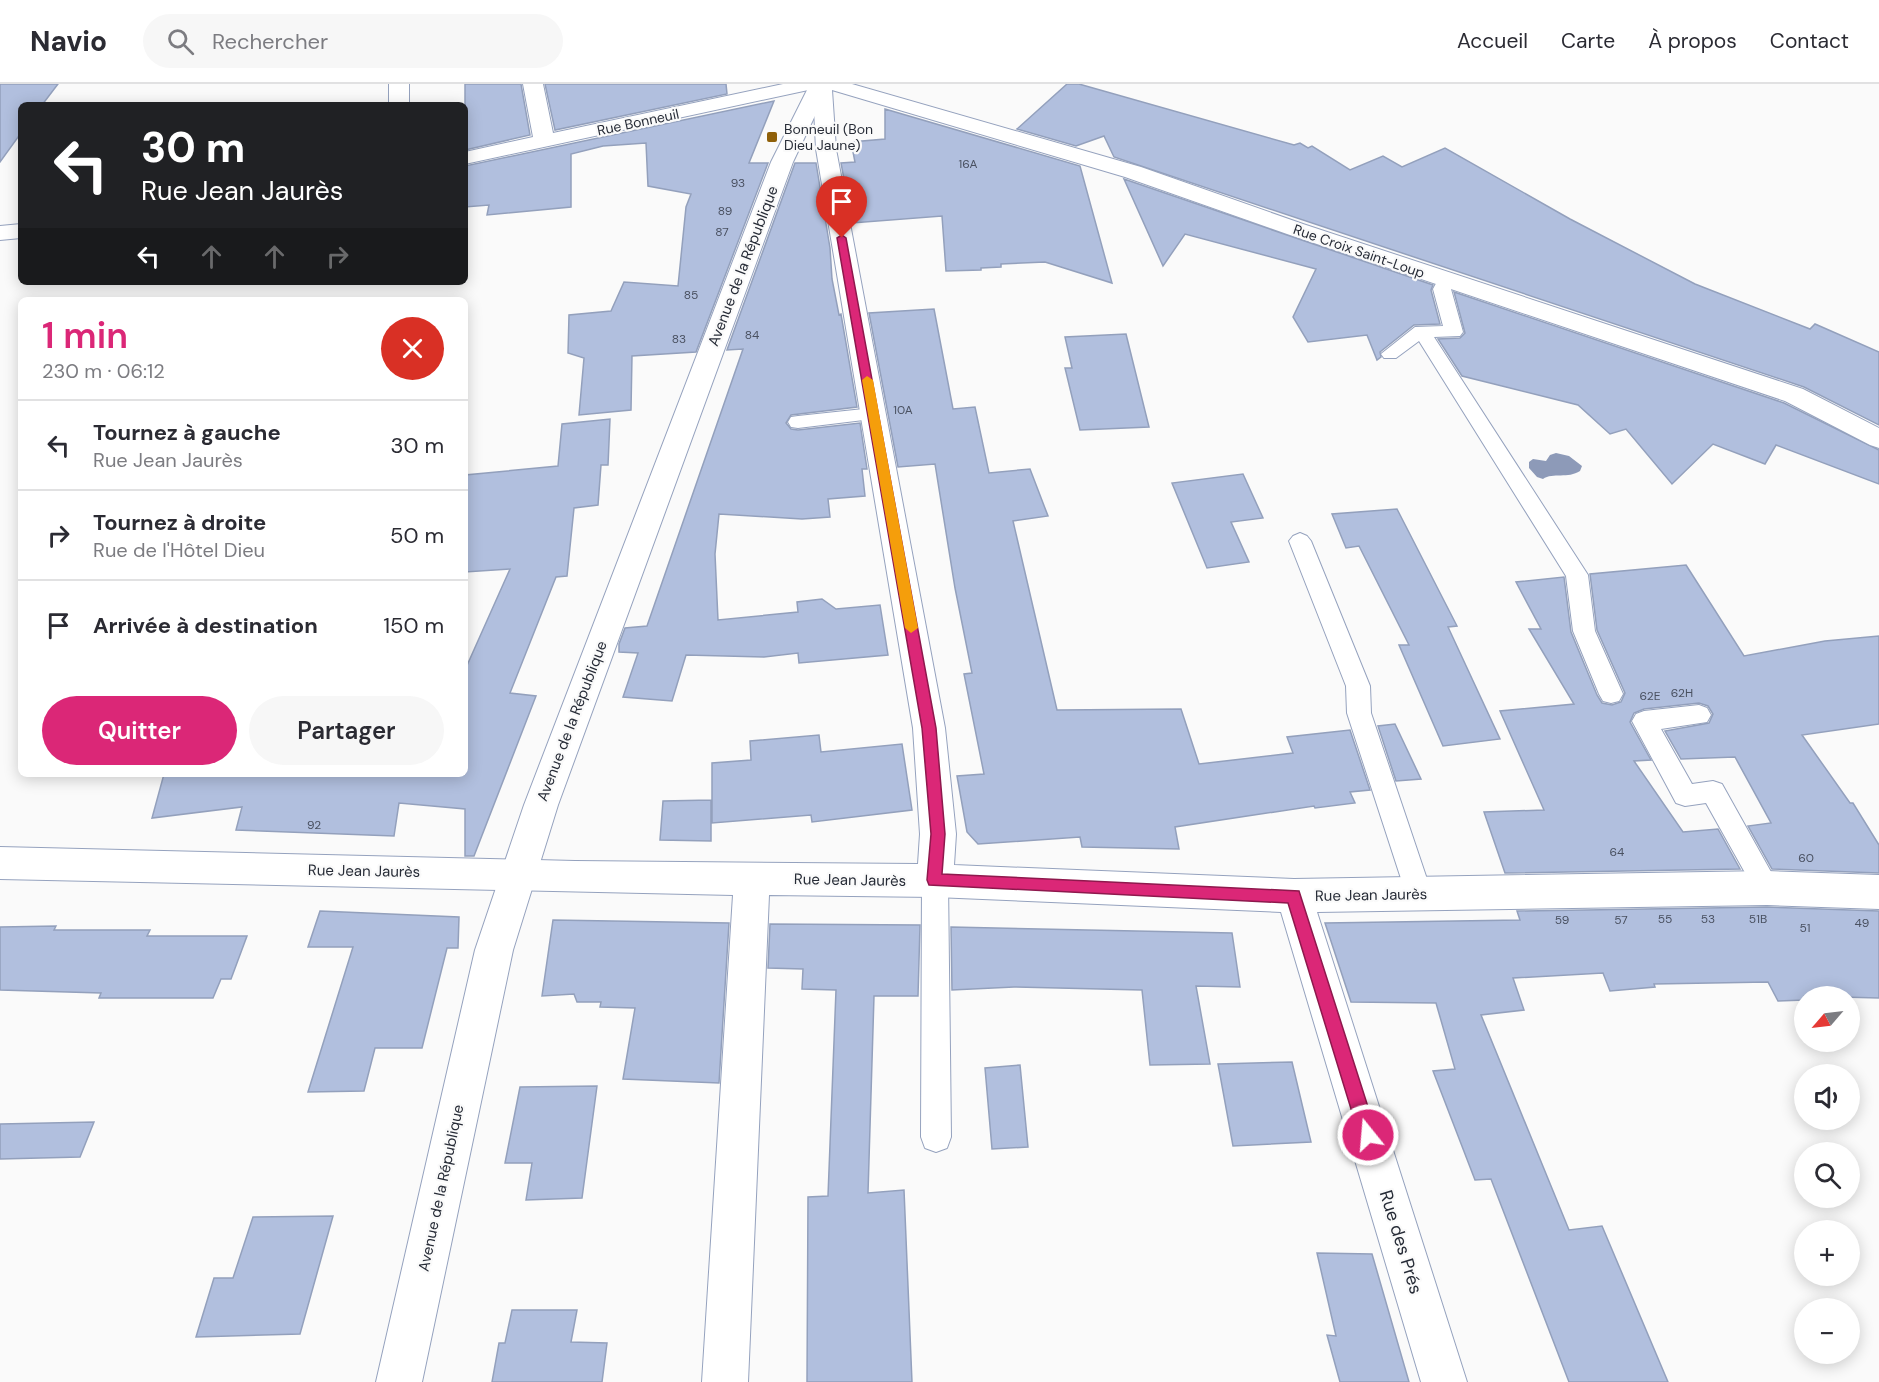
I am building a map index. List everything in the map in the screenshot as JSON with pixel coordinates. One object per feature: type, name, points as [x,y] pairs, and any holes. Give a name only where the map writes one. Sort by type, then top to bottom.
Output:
[{"type":"street","points":[[399,84],[399,102]]},
{"type":"street","points":[[533,84],[544,141]]},
{"type":"street","name":"Rue Bonneuil","points":[[468,157],[810,84]]},
{"type":"street","points":[[821,84],[826,149],[929,728],[938,834],[934,880]]},
{"type":"street","name":"Avenue de la République","points":[[399,1382],[494,950],[518,874],[541,805],[778,173],[821,84]]},
{"type":"street","name":"Rue Croix Saint-Loup","points":[[831,84],[1133,171],[1446,280],[1794,395],[1879,439]]},
{"type":"street","points":[[0,233],[18,231]]},
{"type":"street","name":"Rue Jean Jaurès","points":[[0,863],[575,877],[934,880],[1294,896],[1767,888],[1879,892]]},
{"type":"street","points":[[725,1382],[752,878]]},
{"type":"street","name":"Rue des Prés","points":[[1294,896],[1444,1382]]},
{"type":"lane","points":[[1390,354],[1421,331],[1454,332],[1442,289],[1446,280]]},
{"type":"lane","points":[[1421,331],[1577,575],[1584,631],[1611,694]]},
{"type":"lane","points":[[798,422],[873,414]]},
{"type":"lane","points":[[1300,541],[1358,686],[1359,713],[1419,894]]},
{"type":"lane","points":[[1699,715],[1644,720],[1684,795],[1713,792],[1767,888]]},
{"type":"lane","points":[[934,880],[936,1137]]},
{"type":"water","points":[[1556,453],[1569,456],[1582,466],[1580,471],[1571,475],[1551,476],[1543,479],[1537,477],[1529,468],[1529,462],[1533,459],[1546,461],[1550,455]]},
{"type":"building","points":[[0,84],[58,84],[44,102],[18,102],[18,137],[0,162]]},
{"type":"building","points":[[465,84],[521,84],[530,135],[468,149],[468,102],[465,102]]},
{"type":"building","points":[[545,84],[726,84],[727,94],[555,130]]},
{"type":"building","points":[[1067,84],[1079,84],[1294,145],[1300,143],[1308,148],[1312,146],[1350,170],[1383,156],[1402,167],[1445,148],[1570,219],[1695,284],[1810,329],[1815,324],[1879,352],[1879,425],[1804,387],[1114,157],[1104,136],[1076,146],[1017,129]]},
{"type":"building","points":[[774,101],[749,163],[768,163],[696,352],[632,356],[631,410],[579,415],[584,358],[568,353],[569,315],[611,311],[624,282],[678,286],[686,207],[691,194],[648,186],[646,143],[603,146],[571,154],[571,207],[487,215],[489,205],[468,207],[468,165]]},
{"type":"building","points":[[885,109],[1080,166],[1112,283],[1045,262],[1001,264],[1001,267],[981,268],[981,270],[946,271],[942,216],[852,223],[841,163],[855,162],[851,142],[885,139]]},
{"type":"building","points":[[795,163],[816,163],[830,248],[832,279],[839,315],[841,314],[857,407],[791,415],[786,423],[791,429],[798,430],[860,423],[867,469],[862,469],[865,496],[828,499],[830,517],[802,519],[719,514],[715,554],[718,620],[798,612],[797,602],[822,599],[836,609],[880,605],[888,655],[799,663],[798,653],[764,657],[686,655],[672,701],[623,697],[638,653],[619,652],[619,644],[625,628],[647,626],[743,349],[727,350]]},
{"type":"building","points":[[1124,179],[1433,285],[1431,290],[1440,324],[1414,325],[1380,352],[1381,357],[1377,360],[1367,335],[1308,342],[1293,317],[1316,269],[1185,234],[1163,266]]},
{"type":"building","points":[[1454,292],[1784,403],[1879,450],[1879,484],[1776,445],[1765,464],[1713,444],[1672,484],[1626,429],[1610,434],[1578,405],[1462,376],[1438,339],[1460,338],[1465,333]]},
{"type":"building","points":[[934,309],[953,409],[975,407],[989,473],[1030,469],[1048,516],[1013,521],[1057,710],[1181,709],[1199,764],[1293,753],[1287,737],[1350,730],[1370,790],[1350,792],[1355,803],[1315,808],[1314,806],[1175,827],[1179,849],[1082,847],[1080,837],[978,844],[967,832],[957,776],[984,774],[964,674],[972,673],[955,588],[935,464],[898,467],[869,313]]},
{"type":"building","points":[[1126,334],[1149,427],[1080,430],[1065,368],[1072,368],[1065,337]]},
{"type":"building","points":[[610,419],[608,465],[601,465],[598,505],[574,508],[567,576],[556,577],[510,693],[536,696],[474,856],[465,856],[465,809],[399,803],[394,836],[236,830],[242,807],[152,818],[163,777],[468,777],[468,663],[510,569],[468,572],[468,475],[558,466],[562,424]]},
{"type":"building","points":[[1243,474],[1263,518],[1231,522],[1249,562],[1207,568],[1172,483]]},
{"type":"building","points":[[1397,509],[1457,626],[1448,627],[1500,739],[1443,746],[1399,645],[1409,645],[1359,546],[1346,548],[1332,514]]},
{"type":"building","points":[[1686,565],[1744,656],[1825,641],[1879,636],[1879,724],[1802,735],[1850,803],[1853,803],[1879,845],[1879,873],[1772,869],[1748,826],[1771,823],[1735,757],[1681,759],[1665,731],[1709,723],[1713,714],[1708,706],[1699,703],[1644,709],[1634,713],[1630,722],[1651,760],[1634,761],[1683,832],[1718,829],[1740,869],[1505,873],[1484,812],[1544,810],[1500,711],[1574,704],[1529,629],[1541,629],[1516,582],[1564,577],[1571,632],[1597,695],[1602,703],[1612,705],[1621,702],[1625,693],[1597,630],[1590,574]]},
{"type":"building","points":[[1395,724],[1421,779],[1396,781],[1378,726]]},
{"type":"building","points":[[819,735],[821,752],[902,744],[912,810],[812,822],[811,815],[712,823],[712,763],[751,760],[750,741]]},
{"type":"building","points":[[711,800],[711,841],[660,840],[663,801]]},
{"type":"building","points":[[1767,907],[1879,911],[1879,998],[1860,997],[1860,986],[1794,986],[1794,1000],[1778,1001],[1768,982],[1654,984],[1655,987],[1610,991],[1603,973],[1513,978],[1524,1010],[1481,1015],[1569,1230],[1602,1226],[1668,1382],[1569,1382],[1491,1179],[1475,1180],[1433,1071],[1455,1069],[1436,1003],[1351,1002],[1325,923],[1520,920],[1517,911]]},
{"type":"building","points":[[320,911],[459,917],[458,948],[447,948],[422,1048],[375,1048],[364,1091],[308,1092],[353,947],[308,947]]},
{"type":"building","points":[[553,920],[729,923],[719,1083],[623,1079],[635,1008],[600,1007],[601,1002],[577,1002],[574,994],[542,996]]},
{"type":"building","points":[[770,924],[920,925],[918,996],[874,996],[868,1193],[904,1190],[912,1382],[807,1382],[808,1197],[828,1196],[836,990],[802,989],[803,969],[768,968]]},
{"type":"building","points":[[56,926],[54,930],[150,930],[147,936],[247,936],[231,979],[221,979],[213,998],[99,998],[101,993],[0,990],[0,927]]},
{"type":"building","points":[[951,927],[1232,933],[1240,987],[1196,986],[1210,1064],[1150,1065],[1142,990],[1014,987],[952,990]]},
{"type":"building","points":[[1292,1062],[1311,1142],[1233,1146],[1218,1064]]},
{"type":"building","points":[[1020,1065],[1028,1147],[992,1149],[985,1068]]},
{"type":"building","points":[[597,1086],[582,1198],[526,1200],[532,1163],[505,1163],[520,1087]]},
{"type":"building","points":[[94,1122],[80,1157],[0,1159],[0,1124]]},
{"type":"building","points":[[333,1216],[300,1334],[196,1337],[214,1278],[233,1278],[253,1217]]},
{"type":"building","points":[[1317,1253],[1372,1254],[1409,1382],[1340,1382],[1327,1335],[1336,1336]]},
{"type":"building","points":[[512,1310],[577,1310],[571,1342],[607,1343],[602,1382],[492,1382],[499,1343],[505,1343]]},
{"type":"slow traffic","points":[[867,380],[911,628]]},
{"type":"place","name":"Bonneuil (Bon Dieu Jaune)","points":[[772,137]]},
{"type":"route","points":[[842,238],[929,728],[938,834],[934,880],[1294,896],[1368,1135]]}]
